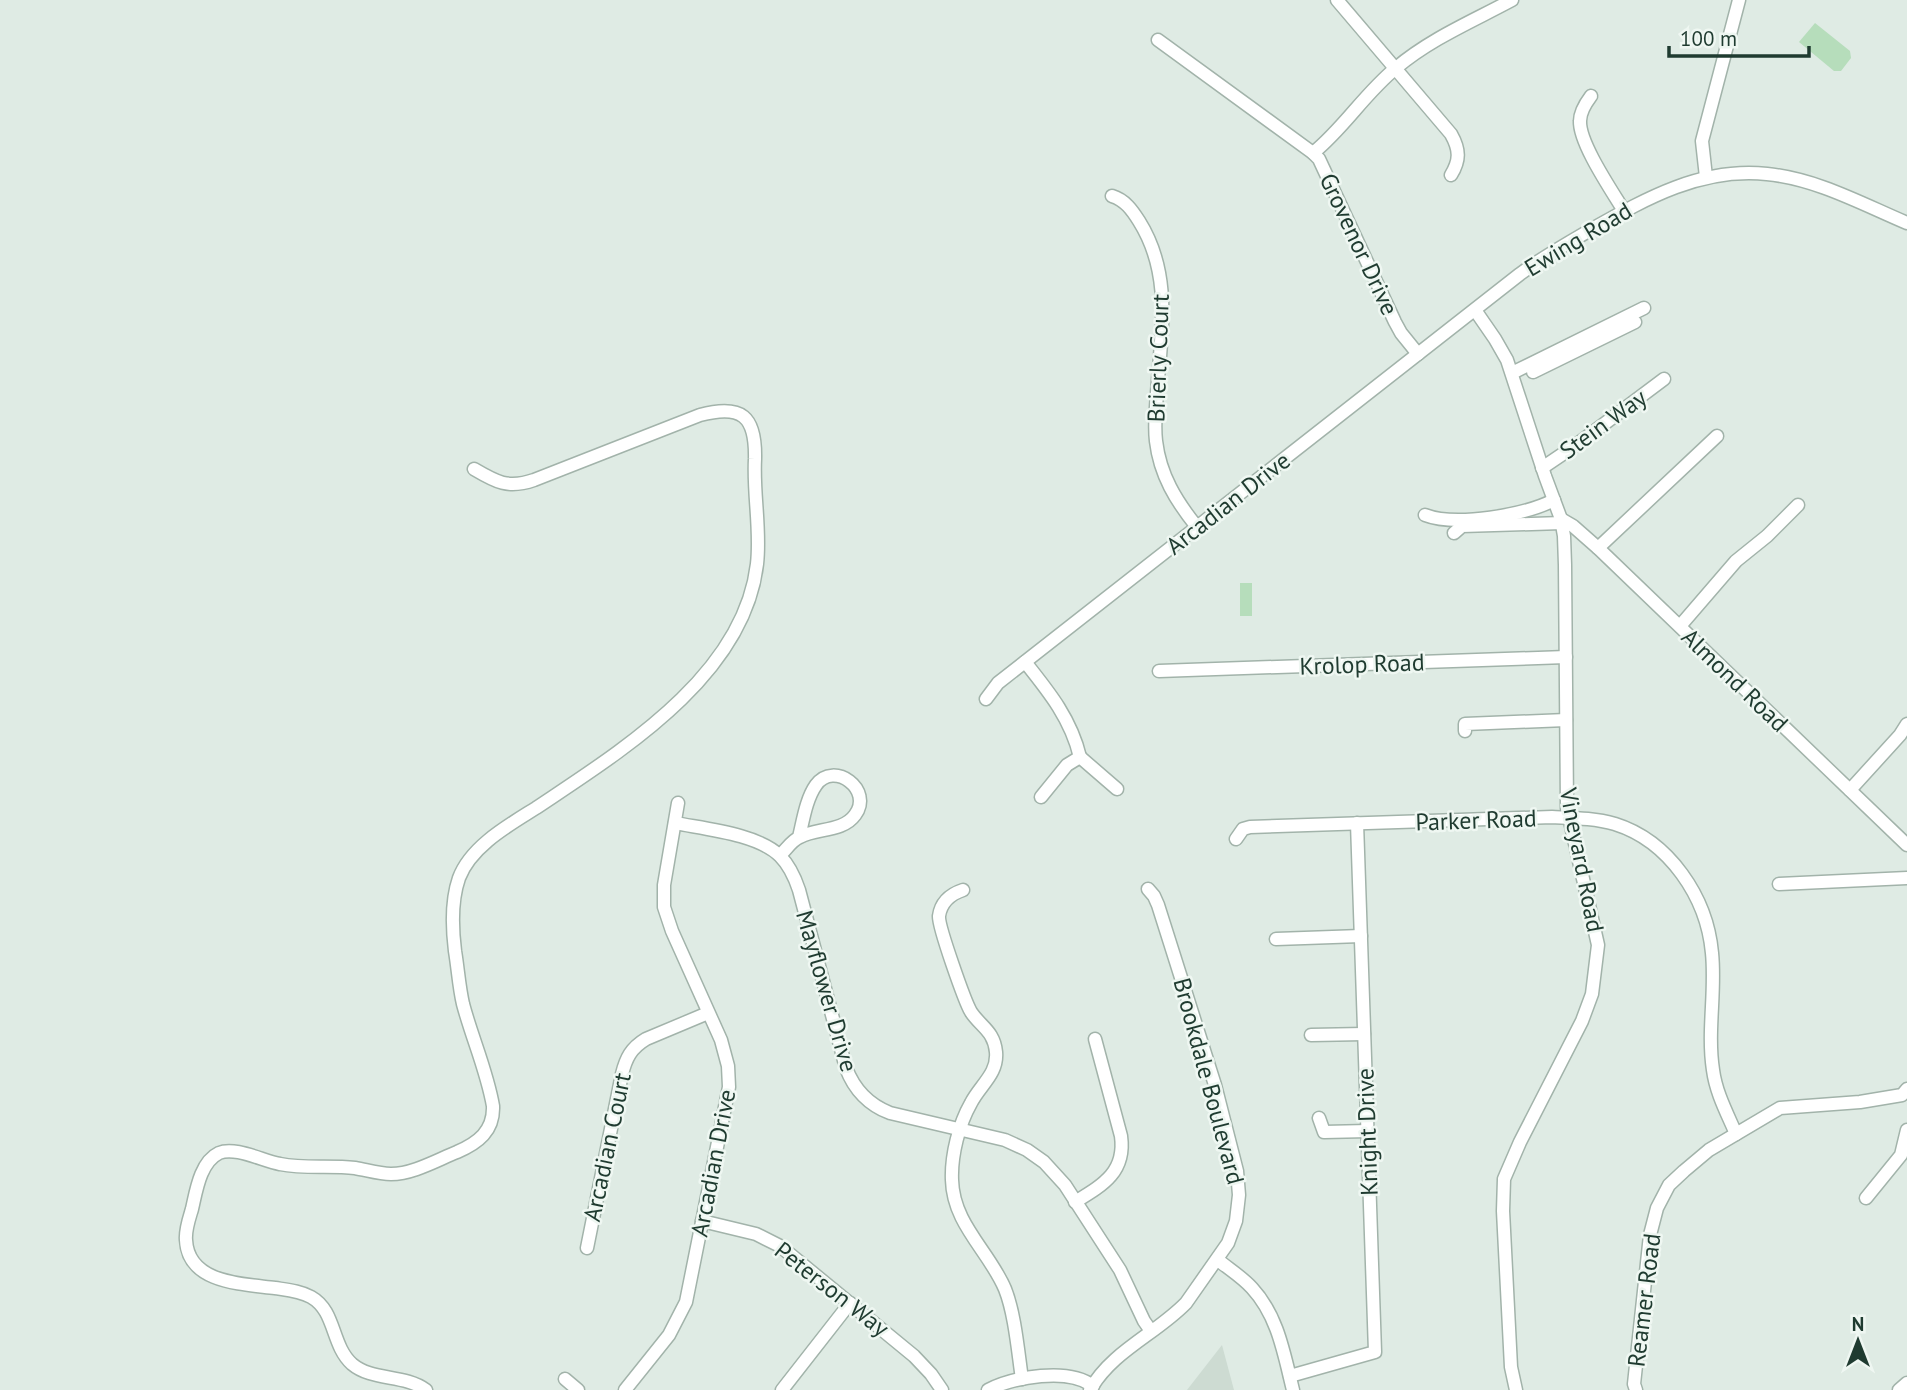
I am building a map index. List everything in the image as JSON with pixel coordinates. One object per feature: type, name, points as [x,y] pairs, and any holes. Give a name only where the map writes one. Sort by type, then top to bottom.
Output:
[{"type":"street","points":[[1337,0],[1455,141],[1459,157],[1451,176]]},
{"type":"street","points":[[1313,153],[1395,69],[1423,49],[1513,0]]},
{"type":"street","points":[[1706,177],[1702,141],[1740,0]]},
{"type":"street","name":"Grovenor Drive","points":[[1158,40],[1313,153],[1330,180],[1395,322],[1418,354]]},
{"type":"street","points":[[1591,96],[1582,111],[1580,129],[1586,145],[1624,211]]},
{"type":"street","name":"Ewing Road","points":[[1475,310],[1540,260],[1624,211],[1671,188],[1706,177],[1740,173],[1768,174],[1803,182],[1851,198],[1907,223]]},
{"type":"street","name":"Brierly Court","points":[[1112,196],[1122,200],[1134,214],[1158,261],[1163,298],[1155,420],[1157,445],[1163,472],[1171,491],[1197,527]]},
{"type":"street","points":[[1513,377],[1644,308]]},
{"type":"street","points":[[1454,533],[1462,526],[1561,521],[1513,377],[1495,339],[1475,310]]},
{"type":"street","name":"Arcadian Drive","points":[[986,699],[998,683],[1475,310]]},
{"type":"street","points":[[1513,377],[1636,322]]},
{"type":"street","name":"Stein Way","points":[[1542,468],[1664,379]]},
{"type":"street","points":[[426,1390],[412,1382],[359,1370],[341,1349],[326,1311],[310,1296],[292,1290],[219,1279],[197,1266],[188,1254],[186,1238],[202,1172],[213,1157],[220,1152],[229,1151],[281,1164],[357,1168],[391,1174],[415,1169],[470,1146],[484,1135],[492,1121],[491,1098],[463,1003],[454,943],[454,901],[462,871],[471,857],[497,834],[600,765],[655,722],[689,690],[717,660],[736,631],[747,605],[757,565],[755,435],[750,424],[737,413],[721,411],[700,415],[518,484],[495,481],[474,469]]},
{"type":"street","points":[[1598,548],[1717,436]]},
{"type":"street","points":[[1425,515],[1443,520],[1498,517],[1529,511],[1554,500]]},
{"type":"street","points":[[1680,626],[1736,561],[1767,536],[1798,505]]},
{"type":"street","name":"Almond Road","points":[[1561,521],[1573,526],[1598,548],[1907,845]]},
{"type":"street","name":"Vineyard Road","points":[[1516,1390],[1511,1367],[1503,1212],[1504,1180],[1520,1142],[1582,1021],[1592,993],[1598,945],[1567,799],[1564,546],[1561,521]]},
{"type":"street","name":"Krolop Road","points":[[1159,671],[1566,657]]},
{"type":"street","points":[[1025,662],[1062,711],[1072,729],[1080,757],[1117,789]]},
{"type":"street","points":[[1465,731],[1465,724],[1566,720]]},
{"type":"street","points":[[1850,790],[1907,724]]},
{"type":"street","points":[[1041,797],[1067,765],[1080,757]]},
{"type":"street","points":[[675,823],[746,838],[767,846],[780,856],[799,837],[840,825],[855,816],[859,808],[859,794],[852,782],[836,776],[819,781],[812,792],[799,837]]},
{"type":"street","name":"Arcadian Drive","points":[[625,1390],[669,1335],[682,1312],[727,1102],[730,1076],[726,1056],[671,930],[664,907],[664,885],[678,803]]},
{"type":"street","name":"Parker Road","points":[[1236,839],[1243,829],[1250,827],[1569,817],[1613,824],[1648,841],[1673,863],[1694,892],[1709,930],[1713,976],[1713,1070],[1720,1099],[1736,1134]]},
{"type":"street","name":"Knight Drive","points":[[1290,1376],[1375,1352],[1357,823]]},
{"type":"street","name":"Mayflower Drive","points":[[780,856],[792,872],[799,890],[852,1082],[868,1100],[882,1110],[993,1137],[1027,1150],[1051,1169],[1119,1270],[1151,1331]]},
{"type":"street","points":[[1779,884],[1907,878]]},
{"type":"street","name":"Brookdale Boulevard","points":[[1092,1388],[1122,1353],[1178,1312],[1186,1303],[1228,1243],[1236,1221],[1239,1195],[1237,1171],[1215,1085],[1158,905],[1148,889]]},
{"type":"street","points":[[963,890],[952,894],[941,907],[940,925],[969,1009],[990,1033],[996,1055],[991,1076],[970,1104],[960,1130],[952,1173],[954,1201],[966,1227],[997,1273],[1005,1291],[1022,1379]]},
{"type":"street","points":[[1276,939],[1361,936]]},
{"type":"street","name":"Arcadian Court","points":[[587,1248],[628,1054],[646,1039],[708,1013]]},
{"type":"street","points":[[1311,1035],[1364,1034]]},
{"type":"street","points":[[1075,1202],[1111,1177],[1122,1152],[1121,1136],[1095,1039]]},
{"type":"street","name":"Reamer Road","points":[[1636,1390],[1634,1384],[1650,1235],[1657,1208],[1670,1185],[1709,1150],[1780,1108],[1905,1096]]},
{"type":"street","points":[[1319,1118],[1324,1132],[1368,1131]]},
{"type":"street","points":[[1866,1198],[1900,1155],[1907,1130]]},
{"type":"street","name":"Peterson Way","points":[[702,1221],[746,1230],[773,1242],[795,1257],[914,1356],[942,1390]]},
{"type":"street","points":[[1217,1260],[1252,1289],[1270,1313],[1280,1339],[1293,1390]]},
{"type":"street","points":[[782,1390],[850,1303]]},
{"type":"street","points":[[988,1390],[1003,1383],[1048,1376],[1082,1379],[1092,1388]]},
{"type":"street","points":[[565,1379],[578,1390]]},
{"type":"street","points":[[1899,1390],[1907,1383]]},
{"type":"shaded area","points":[[1222,1345],[1234,1390],[1187,1390]]},
{"type":"green space","points":[[1815,23],[1850,51],[1851,58],[1841,71],[1834,71],[1799,42]]},
{"type":"green space","points":[[1240,583],[1252,583],[1252,616],[1240,616]]}]
